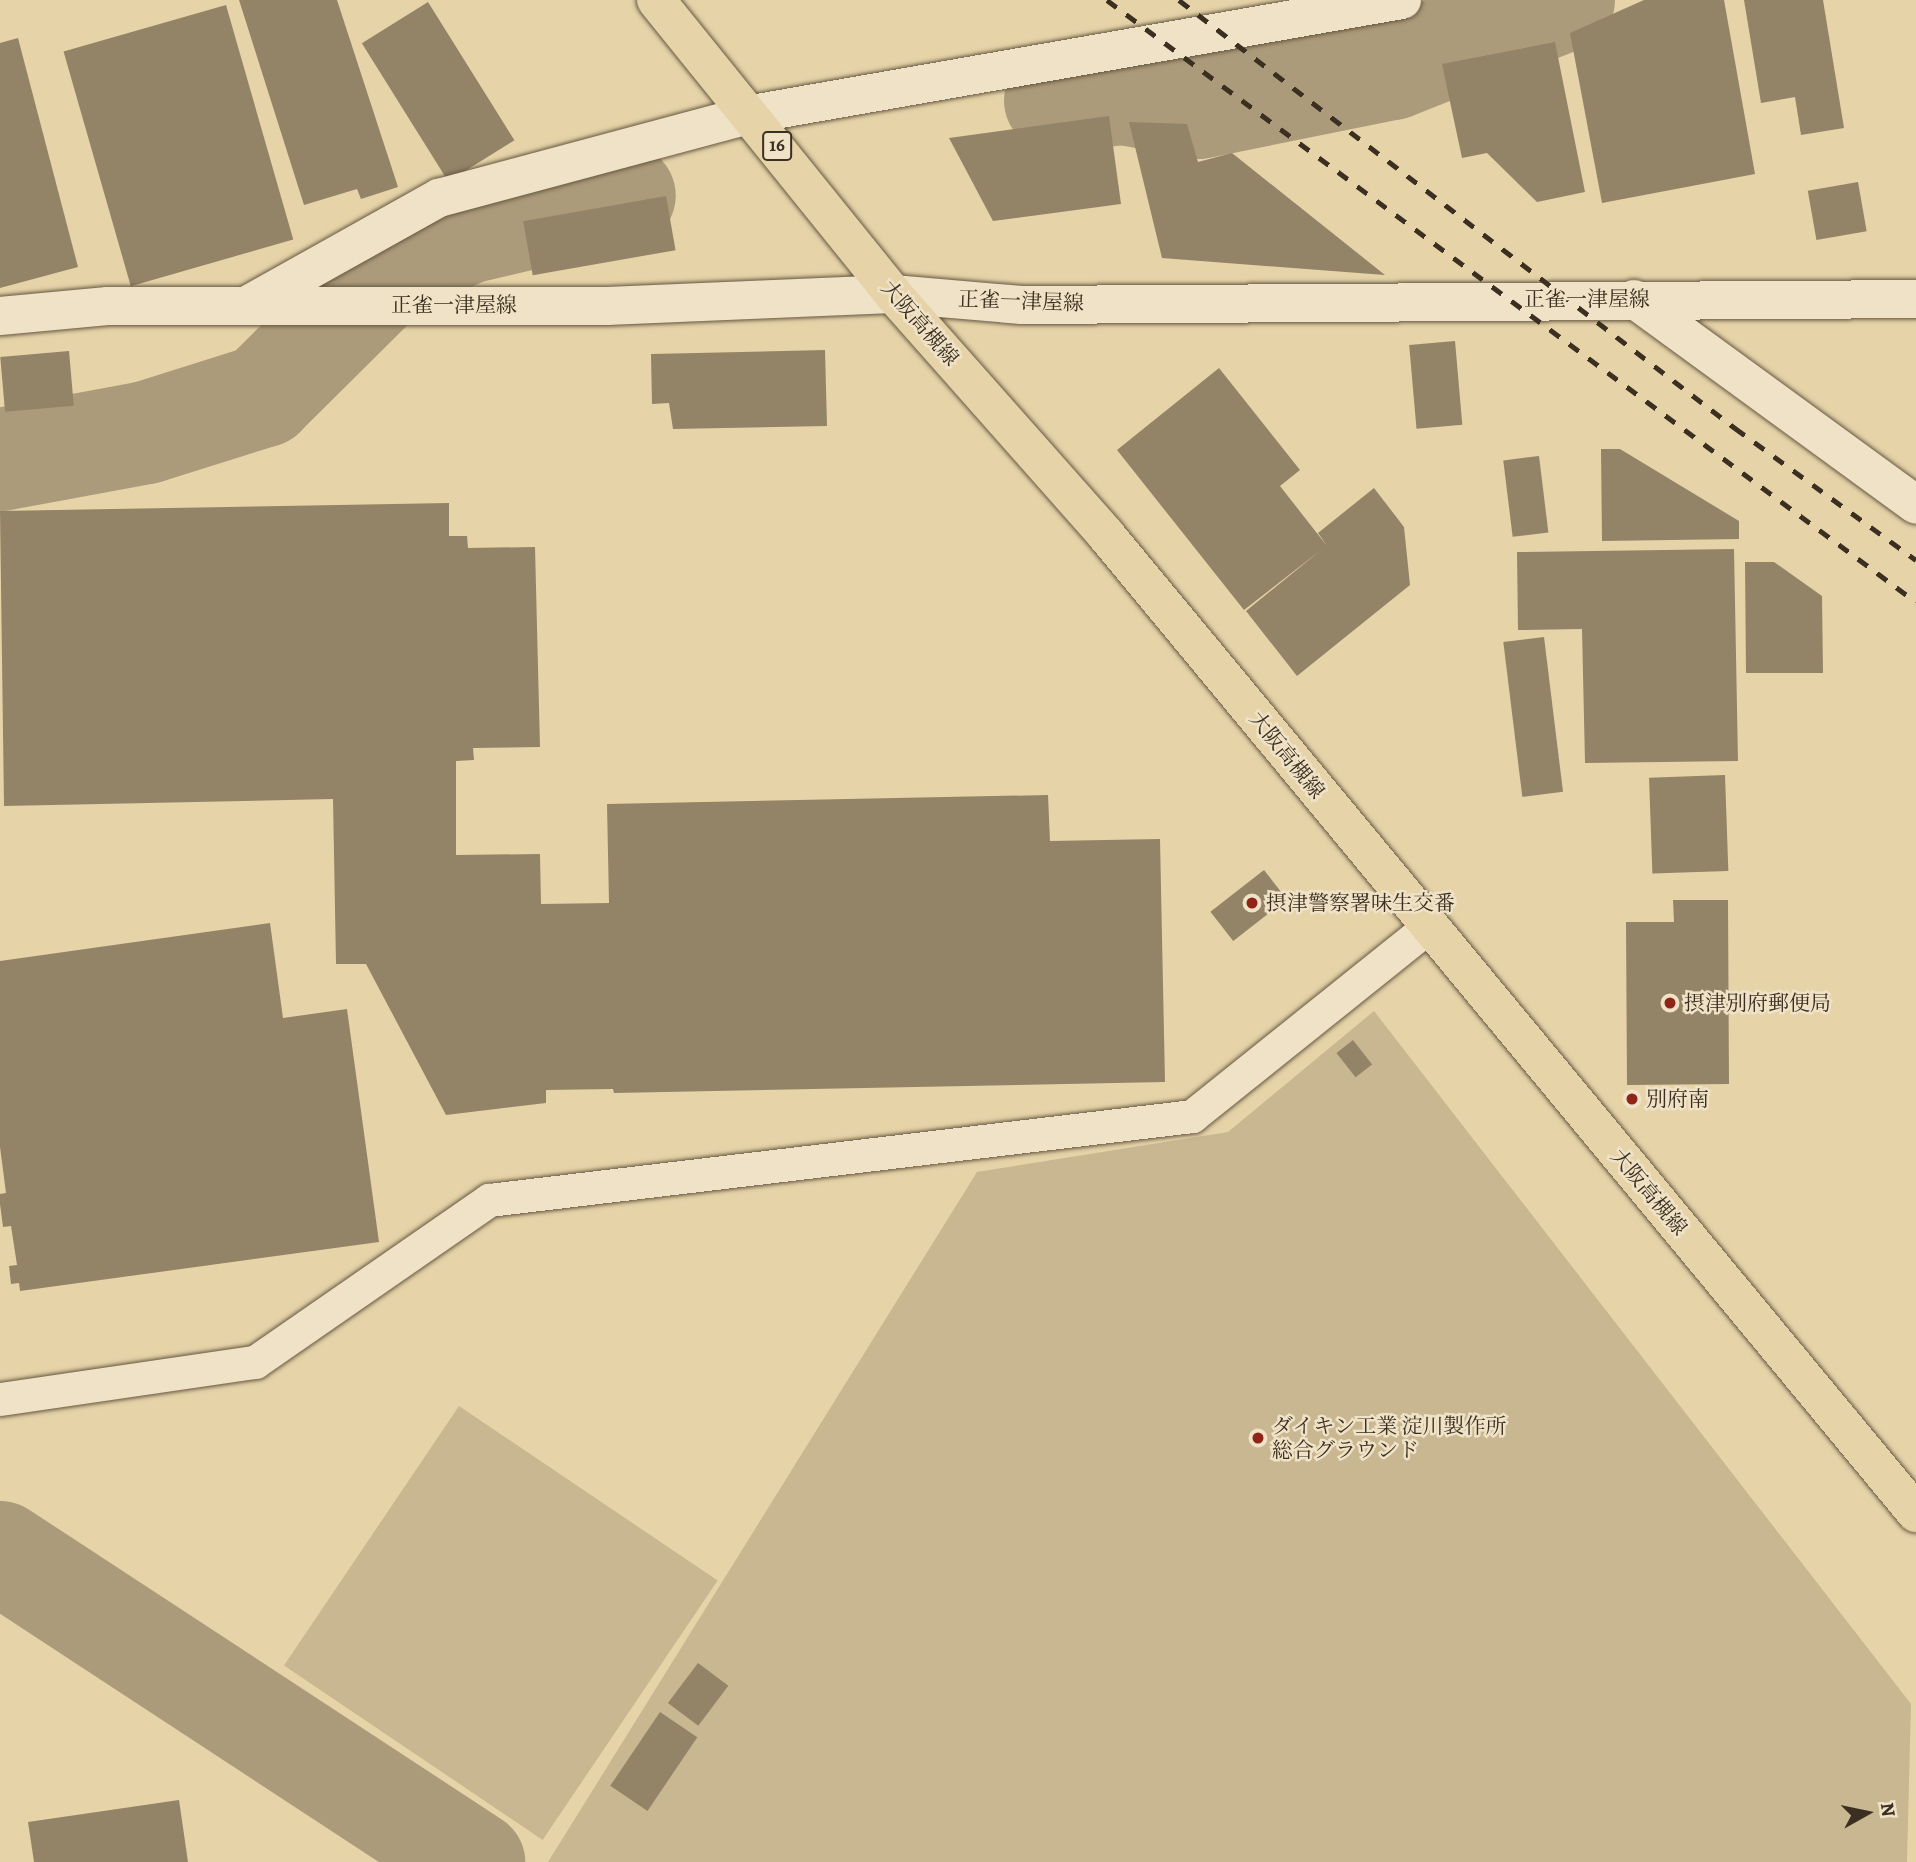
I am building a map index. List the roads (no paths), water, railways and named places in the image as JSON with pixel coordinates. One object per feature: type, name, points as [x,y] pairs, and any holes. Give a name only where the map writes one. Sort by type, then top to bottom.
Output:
[{"type":"main road","name":"大阪高槻線","points":[[656,0],[752,114],[893,294],[1107,535],[1428,927],[1916,1513]]},
{"type":"main road","points":[[249,304],[439,198],[752,114],[1393,1]]},
{"type":"main road","name":"正雀一津屋線","points":[[0,316],[108,306],[607,306],[893,294],[1022,305],[1916,299]]},
{"type":"main road","points":[[1634,299],[1916,505]]},
{"type":"lane","points":[[0,1399],[255,1363],[489,1200],[1192,1116],[1428,927]]},
{"type":"waterway","points":[[1055,100],[1123,93],[1198,107],[1392,68],[1563,0]]},
{"type":"waterway","points":[[0,459],[146,432],[263,395],[394,265],[466,232],[624,195]]},
{"type":"waterway","points":[[0,1552],[473,1862]]},
{"type":"railway","points":[[1107,0],[1916,602]]},
{"type":"railway","points":[[1179,0],[1735,428],[1916,560]]},
{"type":"place","name":"摂津警察署味生交番","points":[[1252,903]]},
{"type":"place","name":"摂津別府郵便局","points":[[1670,1003]]},
{"type":"place","name":"別府南","points":[[1632,1099]]},
{"type":"place","name":"ダイキン工業 淀川製作所 総合グラウンド","points":[[1258,1438]]}]
